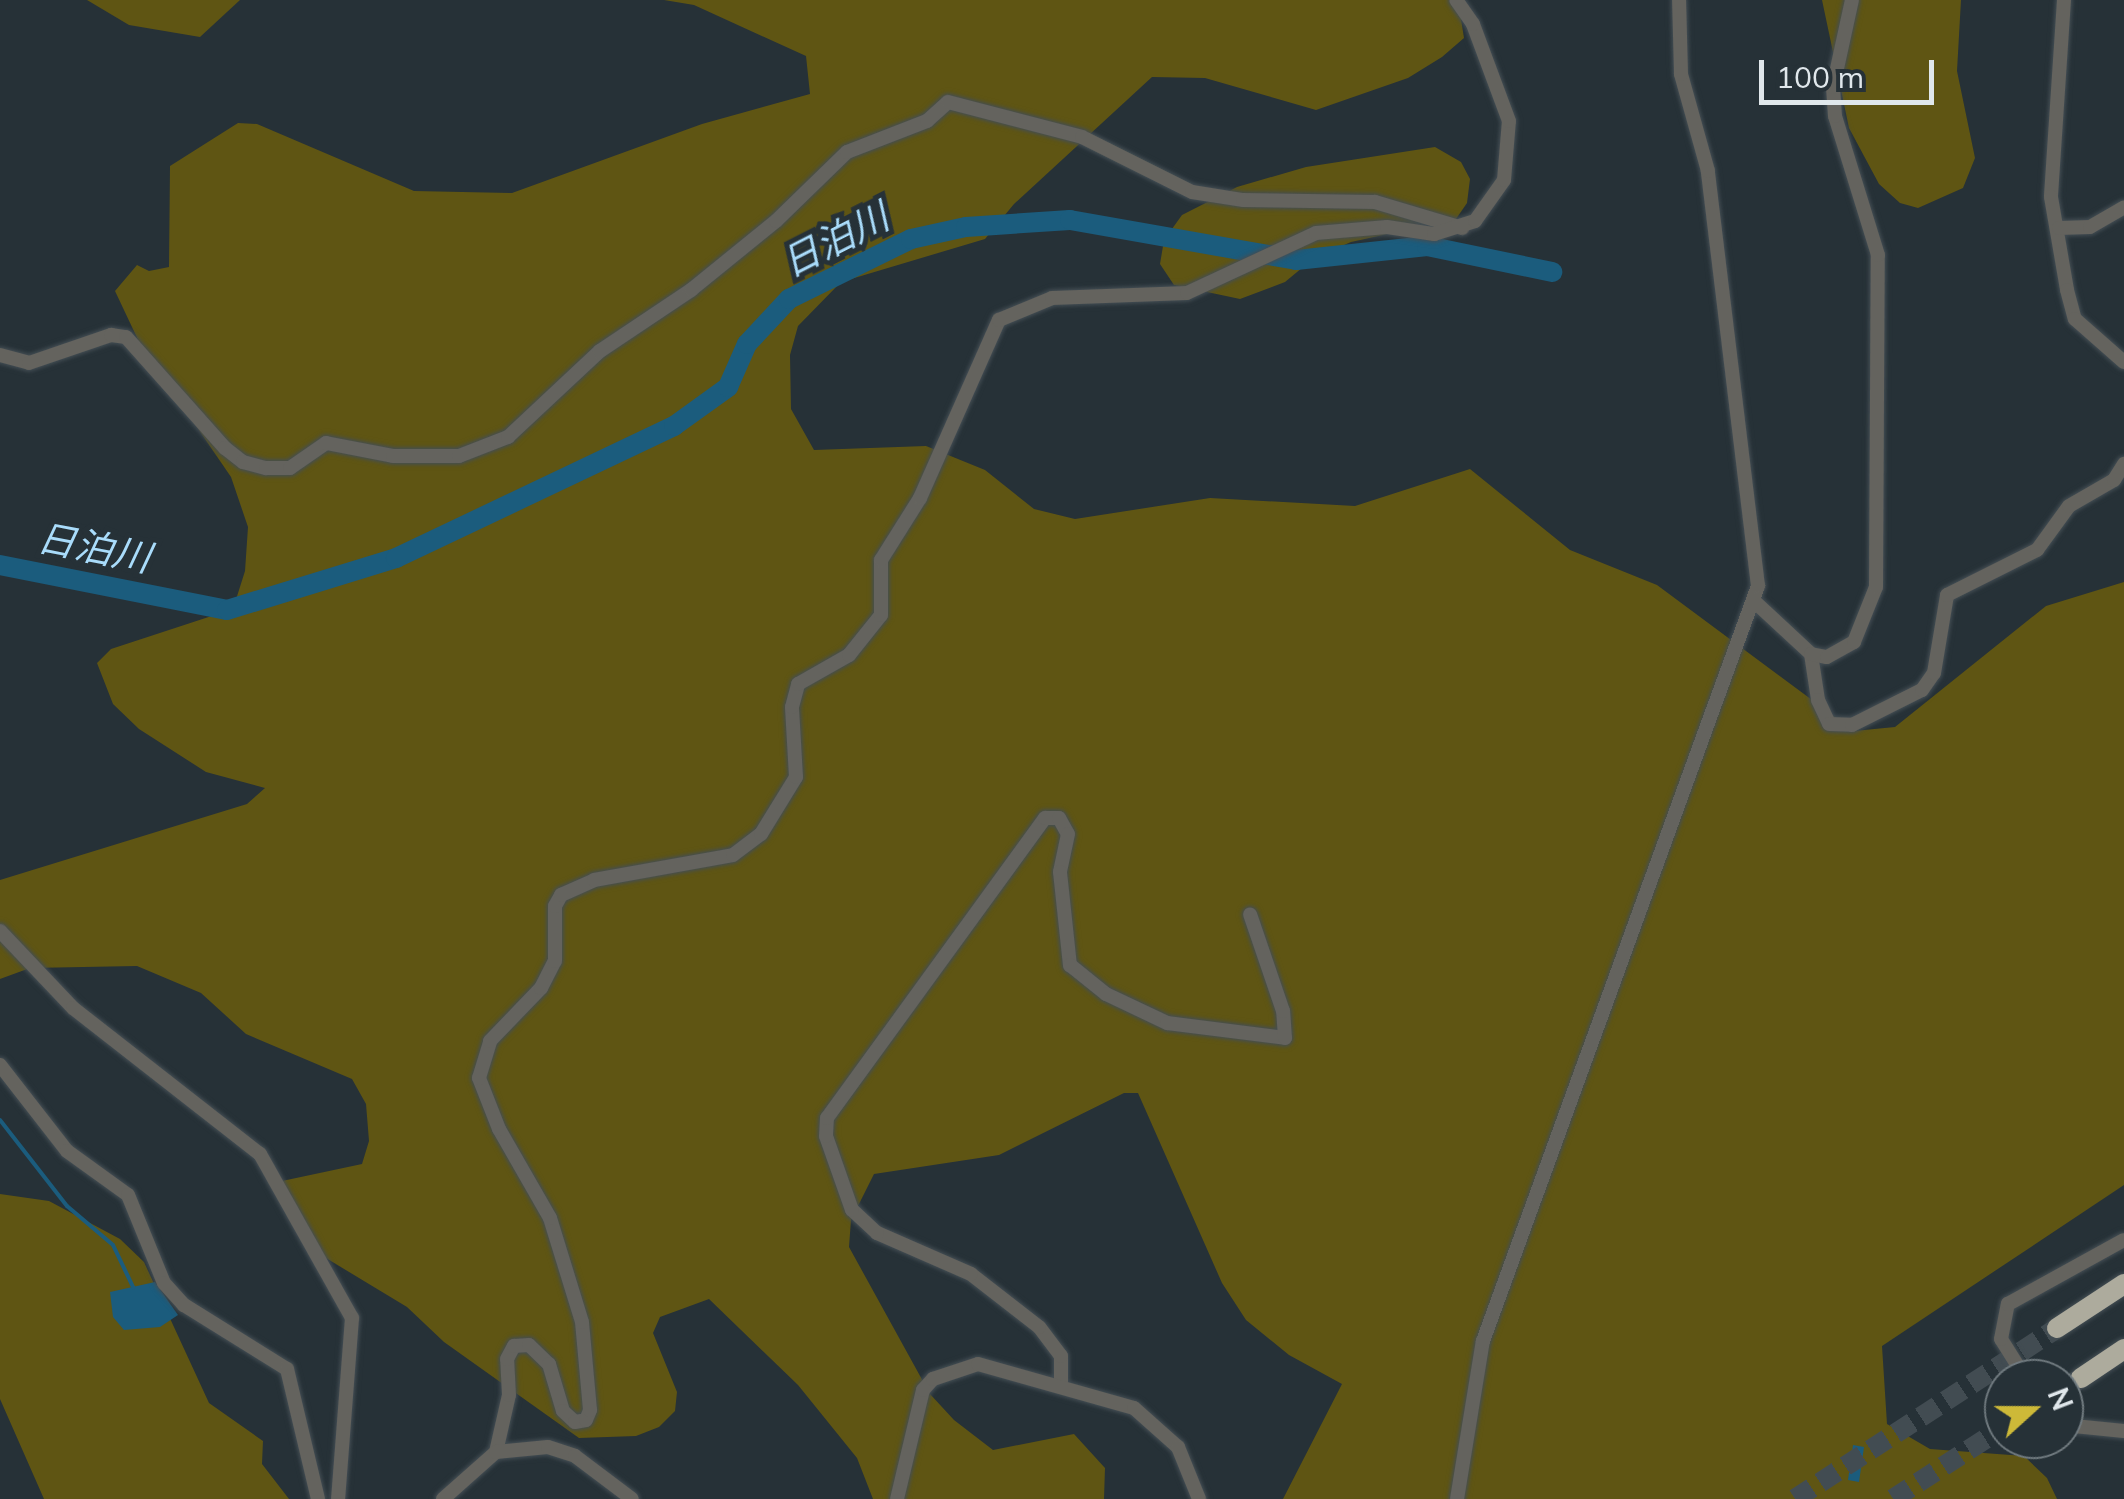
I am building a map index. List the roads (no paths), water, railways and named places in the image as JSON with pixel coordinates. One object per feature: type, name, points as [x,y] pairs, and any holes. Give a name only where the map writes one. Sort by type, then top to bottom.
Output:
[{"type":"highway","points":[[2057,1328],[2124,1284]]},
{"type":"highway","points":[[2084,1376],[2124,1349]]},
{"type":"street","points":[[444,1499],[496,1452],[509,1395],[507,1359],[514,1346],[529,1345],[549,1364],[564,1410],[575,1422],[590,1410],[582,1322],[550,1218],[499,1129],[479,1078],[481,1058],[541,988],[555,961],[554,906],[561,894],[594,880],[733,855],[762,834],[786,800],[796,777],[792,707],[798,684],[849,655],[881,616],[881,560],[920,498],[999,320],[1052,298],[1187,293],[1316,234],[1387,227],[1434,234],[1476,222],[1504,180],[1509,122],[1473,24],[1456,0]]},
{"type":"street","points":[[1457,1499],[1483,1340],[1754,602],[1757,550],[1708,170],[1681,74],[1678,0]]},
{"type":"street","points":[[1754,602],[1812,654],[1828,657],[1854,642],[1876,587],[1878,256],[1834,116],[1832,87],[1852,0]]},
{"type":"street","points":[[2064,0],[2051,197],[2074,320],[2124,362]]},
{"type":"street","points":[[0,355],[28,362],[112,334],[126,337],[225,448],[243,462],[266,468],[290,468],[326,443],[393,456],[459,456],[508,437],[600,351],[691,290],[776,221],[848,152],[928,121],[948,102],[1082,136],[1192,192],[1243,200],[1375,202],[1462,228]]},
{"type":"street","points":[[2059,228],[2090,226],[2124,207]]},
{"type":"street","points":[[1812,654],[1818,700],[1836,729],[1922,690],[1934,673],[1947,595],[2037,550],[2069,506],[2114,480],[2124,464]]},
{"type":"street","points":[[1061,1382],[1061,1356],[1039,1328],[971,1274],[877,1233],[852,1210],[826,1136],[827,1118],[1045,818],[1059,818],[1068,834],[1060,872],[1070,964],[1106,994],[1167,1024],[1285,1038],[1283,1011],[1250,914]]},
{"type":"street","points":[[0,931],[73,1008],[260,1154],[352,1318],[338,1499]]},
{"type":"street","points":[[0,1065],[67,1151],[128,1196],[164,1283],[184,1305],[203,1322],[281,1360],[295,1383],[318,1499]]},
{"type":"street","points":[[2014,1359],[2001,1339],[2008,1304],[2124,1240]]},
{"type":"street","points":[[897,1499],[918,1401],[933,1379],[978,1364],[1061,1382],[1134,1408],[1158,1426],[1190,1466],[1199,1499]]},
{"type":"street","points":[[2084,1427],[2124,1431]]},
{"type":"street","points":[[496,1452],[562,1452],[632,1499]]},
{"type":"water","points":[[155,1282],[178,1315],[160,1327],[124,1330],[113,1317],[110,1292]]},
{"type":"water","points":[[1853,1445],[1864,1447],[1859,1482],[1848,1480]]},
{"type":"waterway","name":"日泊川","points":[[0,565],[227,610],[396,558],[674,426],[728,387],[747,344],[789,299],[911,239],[966,227],[1070,220],[1296,260],[1427,246],[1552,272]]},
{"type":"waterway","points":[[0,1120],[67,1206],[113,1245],[133,1287]]},
{"type":"tunnel","points":[[1795,1499],[2057,1328]]},
{"type":"tunnel","points":[[1893,1499],[1984,1440]]}]
